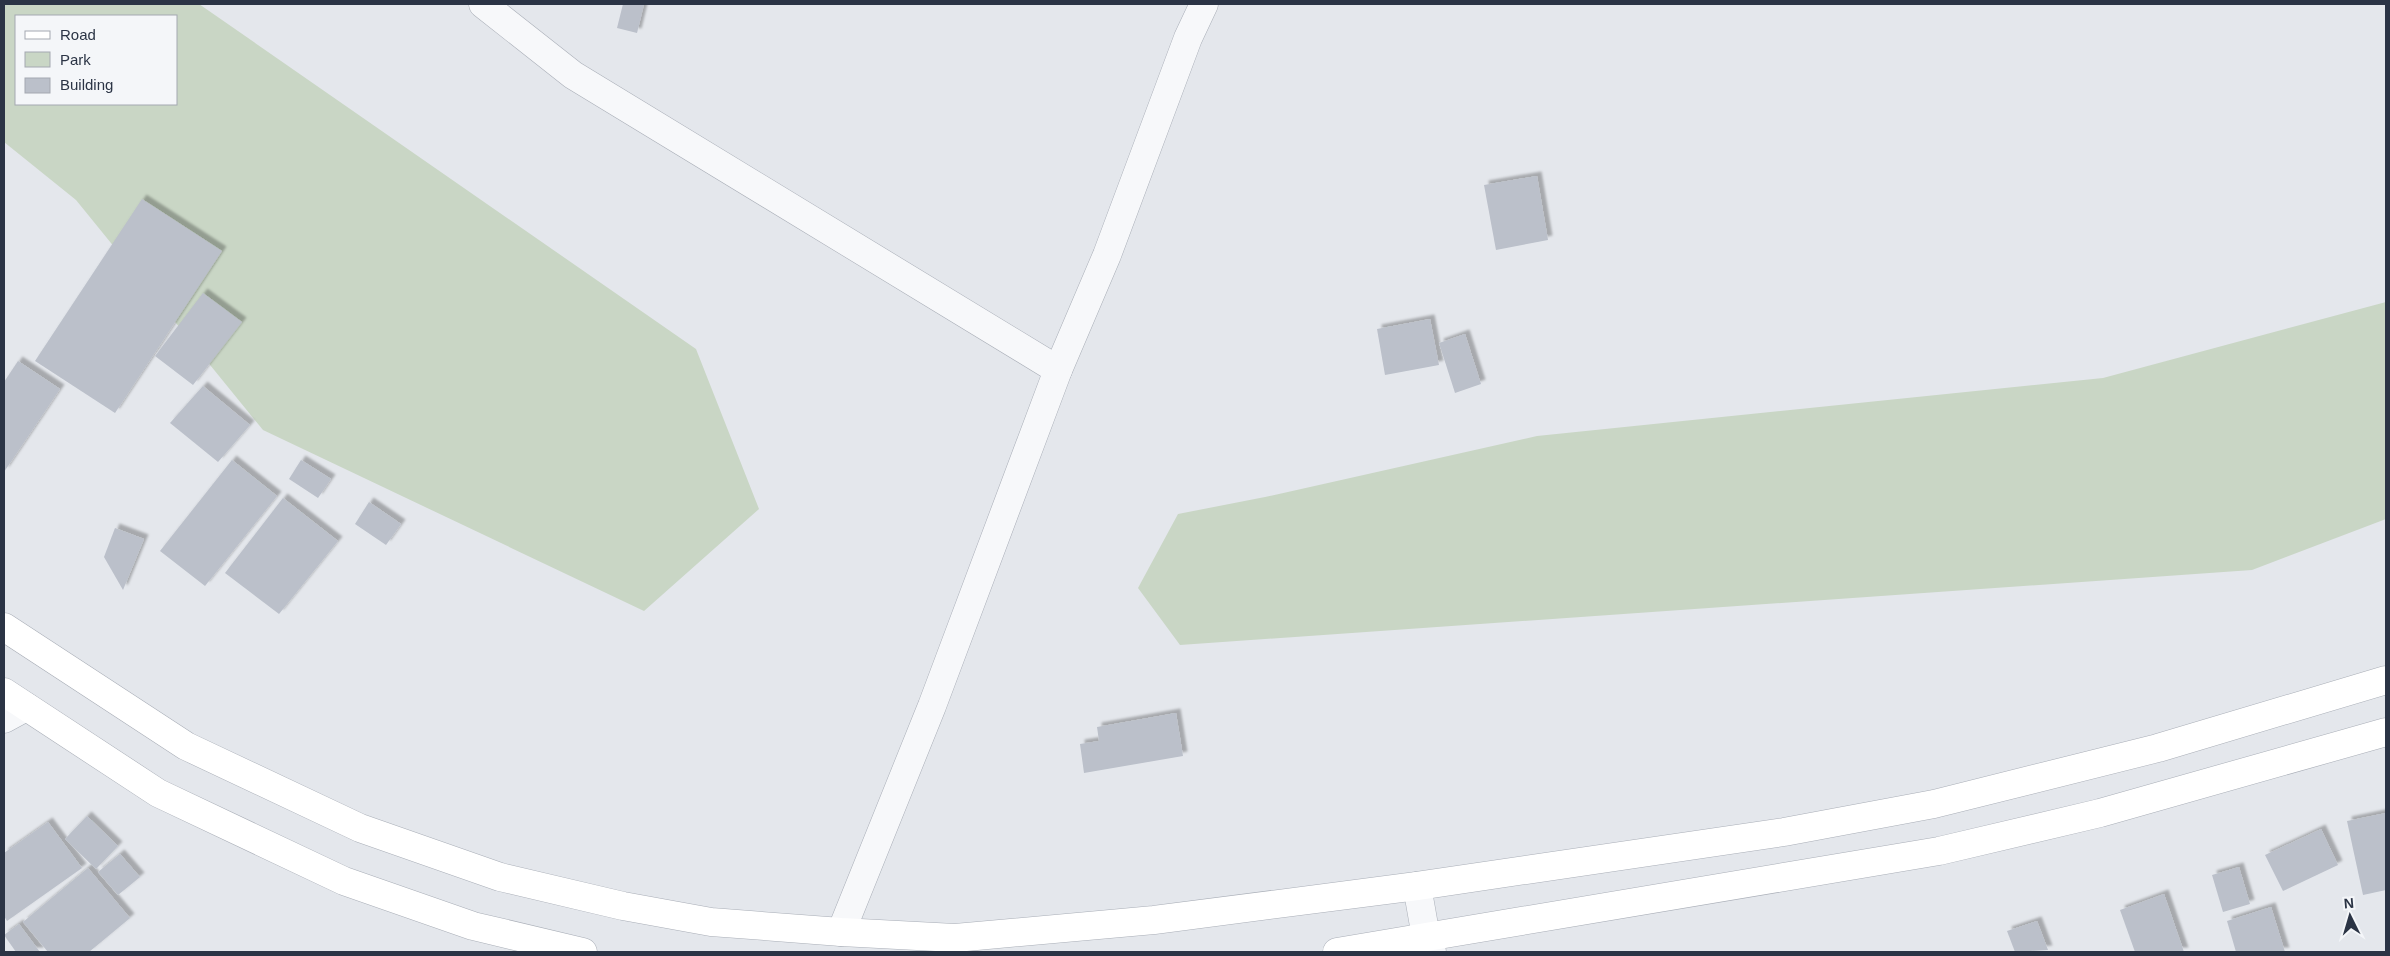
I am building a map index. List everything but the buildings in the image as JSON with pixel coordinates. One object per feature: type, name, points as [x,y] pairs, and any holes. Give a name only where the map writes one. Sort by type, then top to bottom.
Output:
[{"type":"street","points":[[483,4],[573,75],[1058,370]]},
{"type":"street","points":[[841,932],[932,706],[1058,370],[1107,255],[1188,38],[1204,4]]},
{"type":"street","points":[[4,627],[186,746],[360,828],[500,877],[622,906],[711,922],[841,932],[955,945],[1417,886],[1784,832],[1934,804],[2158,748],[2386,680]]},
{"type":"street","points":[[11,706],[158,793],[344,881],[473,926],[583,952]]},
{"type":"street","points":[[1337,952],[1429,945],[1939,852],[2100,813],[2386,732]]},
{"type":"street","points":[[1417,886],[1429,945]]},
{"type":"green space","points":[[4,4],[199,4],[696,349],[759,509],[644,611],[263,430],[76,200],[4,142]]},
{"type":"green space","points":[[2386,302],[2386,519],[2252,570],[1180,645],[1138,588],[1178,514],[1265,497],[1537,436],[2103,378]]}]
